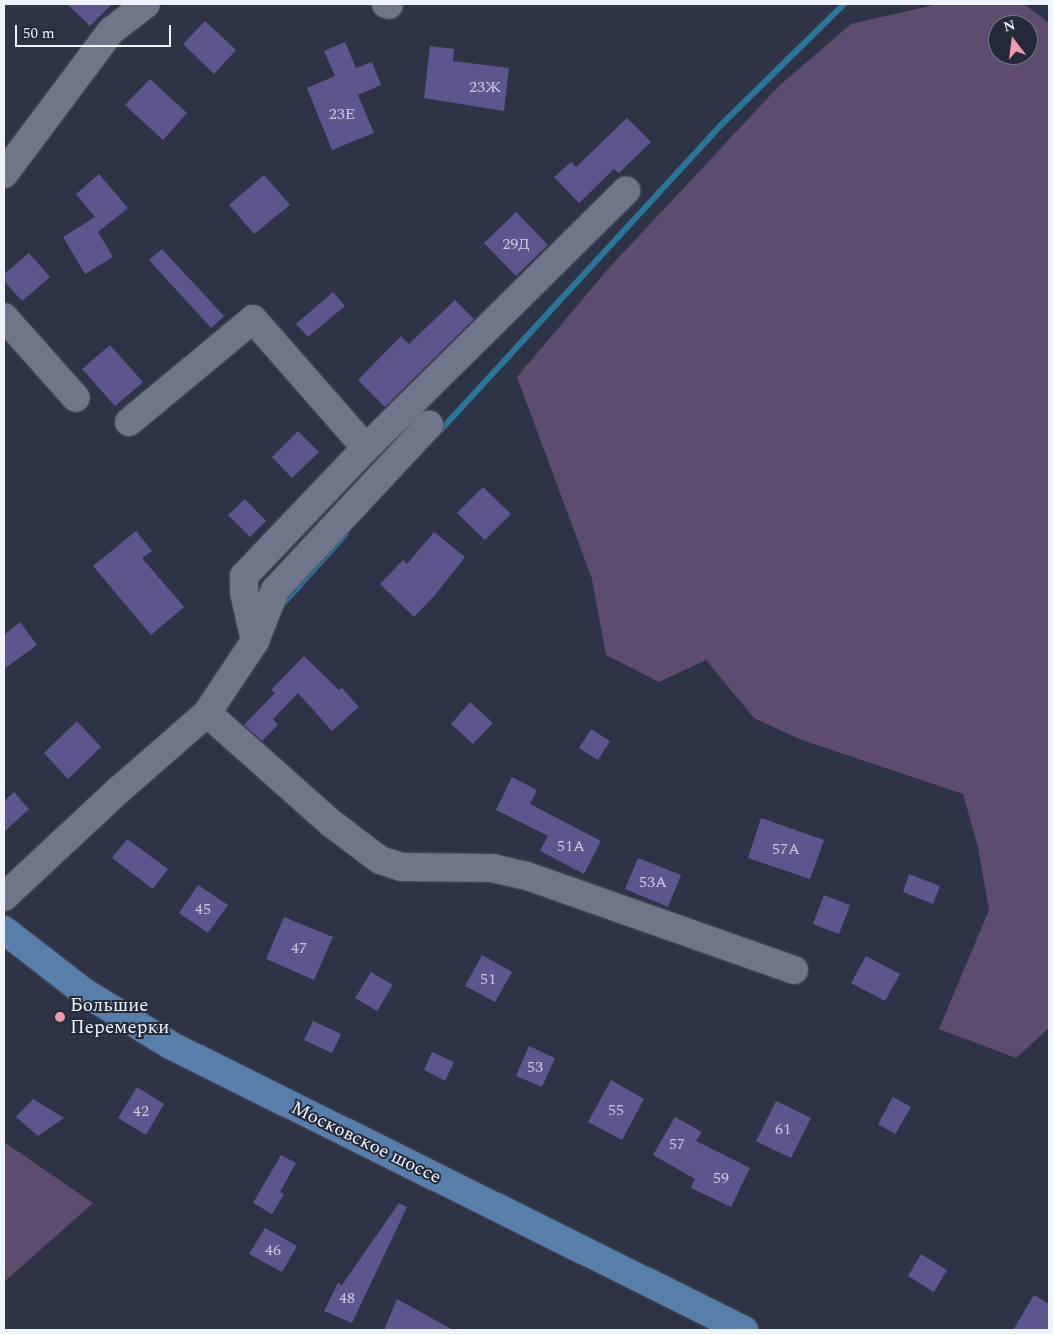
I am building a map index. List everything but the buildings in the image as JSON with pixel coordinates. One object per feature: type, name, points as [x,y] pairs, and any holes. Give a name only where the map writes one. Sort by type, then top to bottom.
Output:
[{"type":"main road","name":"Московское шоссе","points":[[4,930],[84,992],[170,1046],[744,1330]]},
{"type":"street","points":[[7,162],[111,31],[146,4]]},
{"type":"street","points":[[255,641],[244,592],[244,576],[366,448],[626,191]]},
{"type":"street","points":[[4,317],[76,398]]},
{"type":"street","points":[[129,422],[253,320],[366,448]]},
{"type":"street","points":[[4,897],[120,789],[207,713],[255,641],[275,590],[429,425]]},
{"type":"street","points":[[207,713],[331,823],[380,860],[402,867],[492,868],[527,876],[794,970]]},
{"type":"shaded area","points":[[938,4],[1024,4],[1049,23],[1049,1028],[1016,1058],[939,1029],[989,910],[978,847],[963,794],[799,739],[754,718],[706,660],[659,682],[606,655],[592,579],[517,377],[608,269],[780,85],[851,24]]},
{"type":"shaded area","points":[[4,1142],[93,1203],[4,1282]]},
{"type":"waterway","points":[[437,434],[721,125],[844,4]]},
{"type":"waterway","points":[[281,606],[345,535]]},
{"type":"place","name":"Большие Перемерки","points":[[60,1017]]}]
